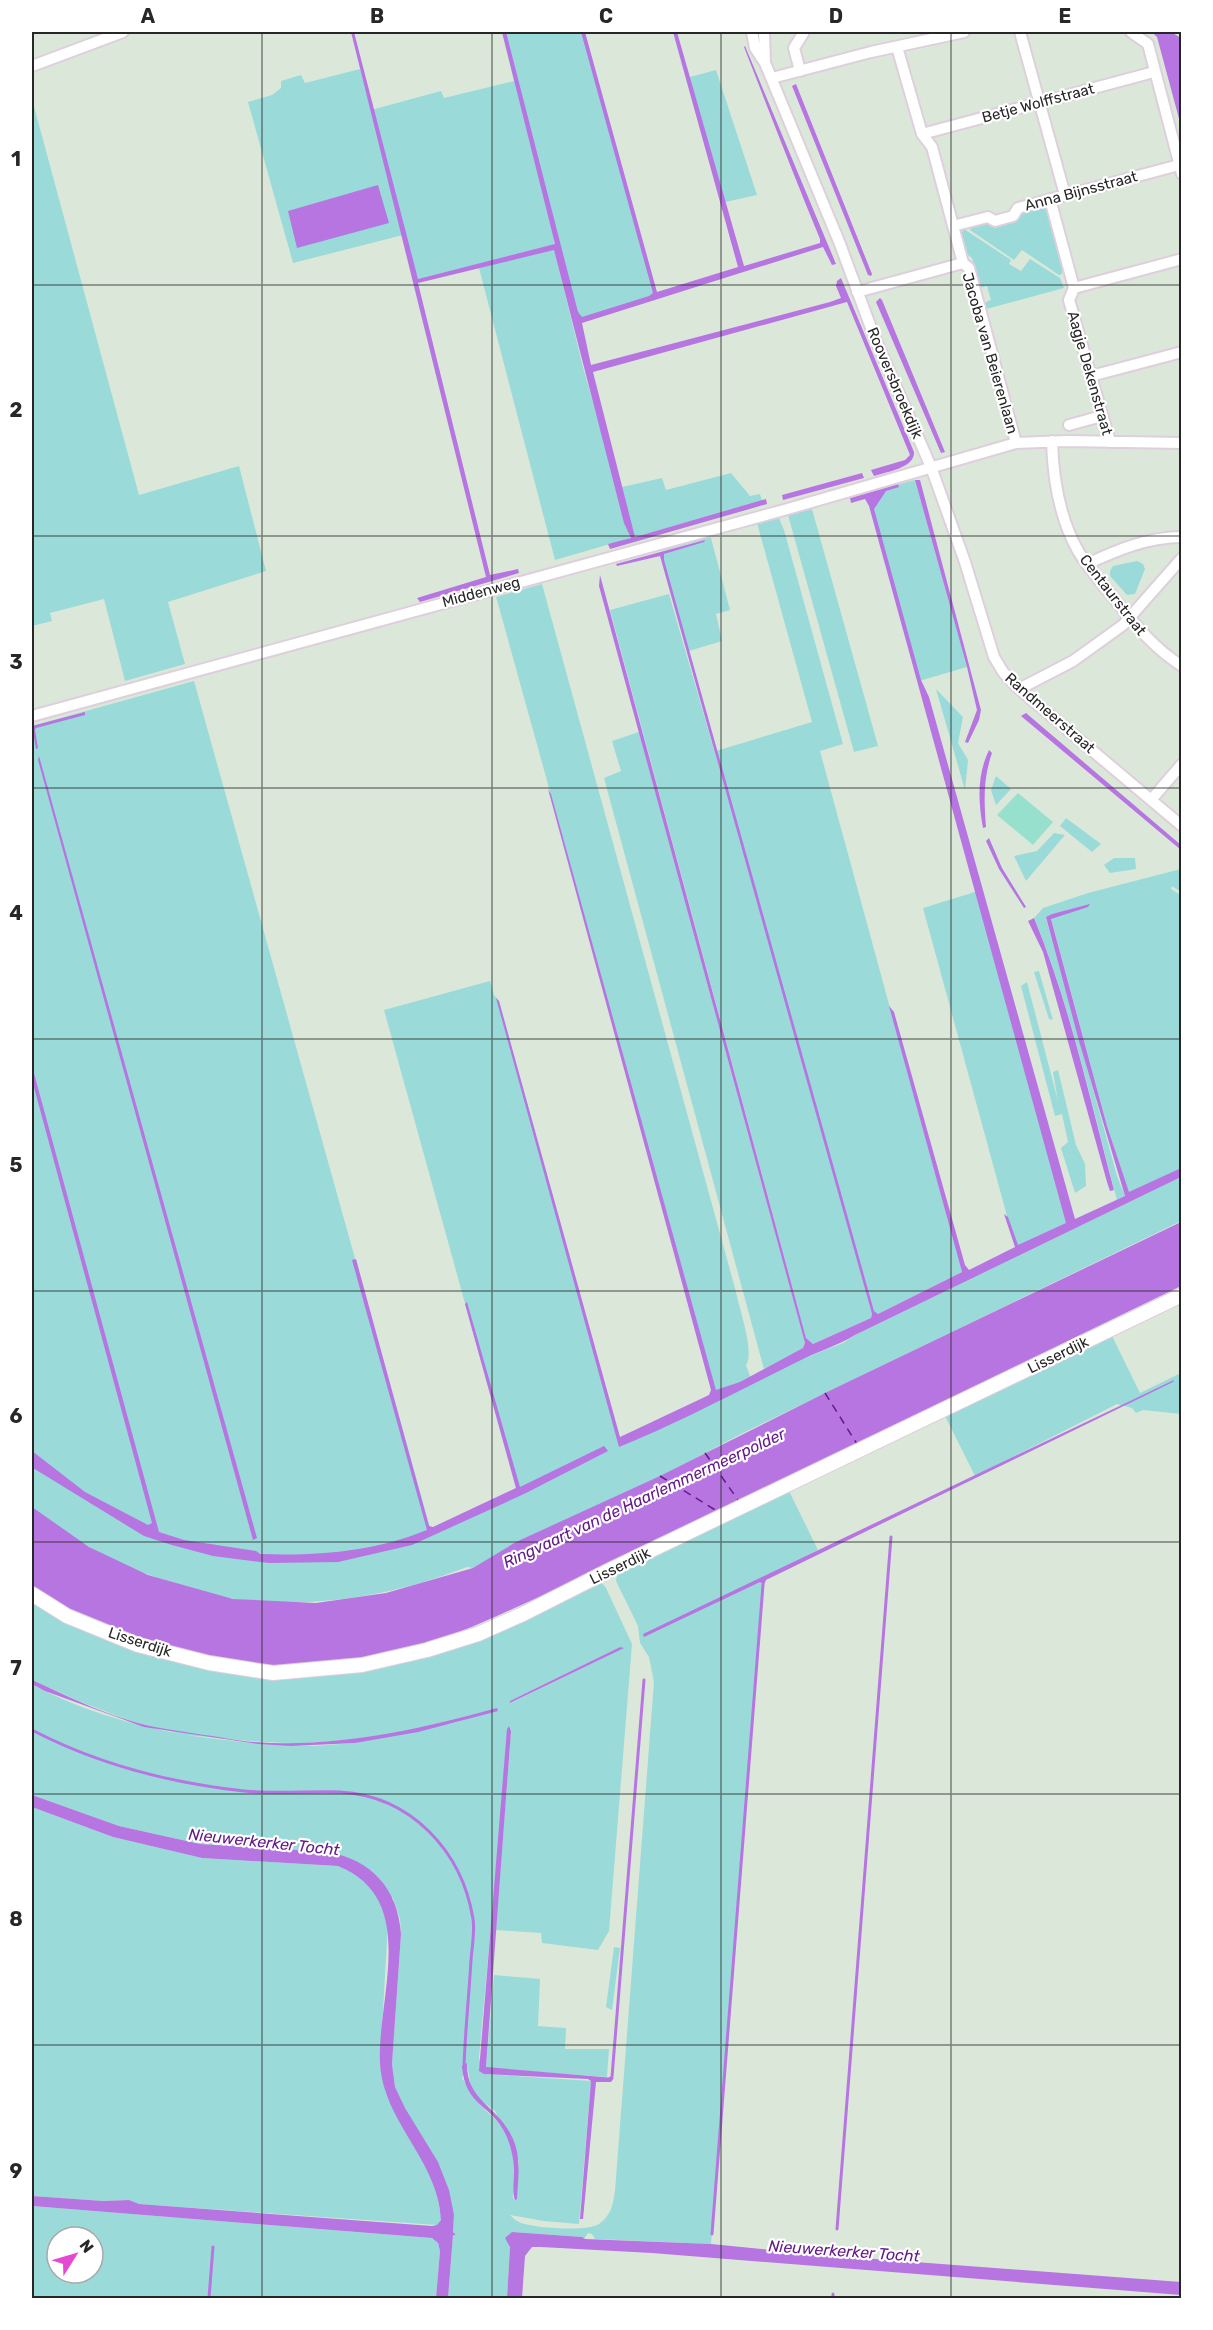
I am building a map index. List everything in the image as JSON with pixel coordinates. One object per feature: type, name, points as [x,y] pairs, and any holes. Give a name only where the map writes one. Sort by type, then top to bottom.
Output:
[{"type":"street","points":[[32,66],[123,32]]},
{"type":"street","name":"Rooversbroekdijk","points":[[752,32],[755,48],[772,78],[840,244],[857,292],[931,467]]},
{"type":"street","name":"Rooversbroekdijk","points":[[764,32],[765,63]]},
{"type":"street","points":[[800,70],[794,48],[804,32]]},
{"type":"street","points":[[772,78],[897,47],[922,37],[964,32]]},
{"type":"street","points":[[1020,32],[1065,195]]},
{"type":"street","points":[[1131,32],[1148,44],[1180,169]]},
{"type":"street","name":"Jacoba van Beierenlaan","points":[[897,47],[922,134],[932,147],[963,263],[969,268],[1016,443]]},
{"type":"street","name":"Betje Wolffstraat","points":[[922,134],[1154,72]]},
{"type":"street","name":"Anna Bijnsstraat","points":[[953,226],[988,217],[995,221],[1013,216],[1018,208],[1050,199],[1180,169]]},
{"type":"street","name":"Aagje Dekenstraat","points":[[1050,199],[1074,288],[1069,300],[1110,442]]},
{"type":"street","points":[[1074,288],[1182,259]]},
{"type":"street","name":"Jacoba van Beierenlaan","points":[[857,292],[963,263]]},
{"type":"street","points":[[1090,376],[1182,352]]},
{"type":"street","points":[[1069,425],[1102,416]]},
{"type":"street","points":[[931,467],[1016,443],[1052,441],[1182,443]]},
{"type":"street","name":"Centaurstraat","points":[[1052,441],[1055,488],[1073,541],[1087,564],[1130,618],[1159,649],[1182,666]]},
{"type":"street","name":"Randmeerstraat","points":[[931,467],[965,562],[993,657],[1003,672],[1019,689],[1182,826]]},
{"type":"street","name":"Middenweg","points":[[32,716],[784,510],[931,467]]},
{"type":"street","points":[[1087,564],[1139,543],[1182,537]]},
{"type":"street","points":[[1019,689],[1073,661],[1130,618],[1182,558]]},
{"type":"street","points":[[1151,800],[1182,764]]},
{"type":"street","name":"Lisserdijk","points":[[32,1594],[67,1616],[138,1645],[209,1663],[273,1673],[362,1665],[427,1650],[478,1634],[523,1614],[1182,1295]]},
{"type":"shaded area","points":[[502,32],[582,32],[655,296],[579,319],[541,185],[555,244],[552,246],[418,279],[403,235],[293,263],[248,102],[272,95],[281,88],[281,81],[301,75],[305,83],[360,69],[371,110],[441,91],[444,98],[514,81]]},
{"type":"shaded area","points":[[716,70],[757,195],[721,203],[686,78]]},
{"type":"shaded area","points":[[32,99],[139,495],[239,466],[266,571],[168,602],[185,664],[125,681],[104,599],[50,613],[52,621],[32,626]]},
{"type":"shaded area","points":[[1050,205],[1068,270],[1062,271],[1059,275],[1022,250],[1014,260],[970,230],[972,225]]},
{"type":"shaded area","points":[[964,229],[1011,260],[1009,264],[1021,271],[1030,259],[1060,278],[1064,288],[986,309],[984,303],[991,300],[987,286],[980,288],[972,258],[964,252],[960,236]]},
{"type":"shaded area","points":[[554,249],[583,367],[631,538],[555,560],[479,268]]},
{"type":"shaded area","points":[[731,473],[750,496],[760,494],[762,501],[634,537],[622,487],[662,478],[666,490]]},
{"type":"shaded area","points":[[915,480],[967,667],[919,681],[866,493]]},
{"type":"shaded area","points":[[812,509],[878,746],[854,752],[788,515]]},
{"type":"shaded area","points":[[779,518],[843,744],[820,751],[962,1272],[878,1314],[874,1311],[788,1008],[872,1314],[871,1318],[813,1344],[806,1338],[610,610],[669,594],[749,871],[716,751],[812,722],[757,523]]},
{"type":"shaded area","points":[[707,535],[711,538],[730,610],[716,614],[722,641],[689,651],[663,560],[664,554],[704,540],[661,551],[659,547]]},
{"type":"shaded area","points":[[1137,561],[1143,564],[1145,569],[1135,594],[1127,595],[1110,576],[1110,571],[1113,566]]},
{"type":"shaded area","points":[[542,584],[746,1330],[749,1350],[746,1365],[751,1379],[843,1343],[855,1335],[1181,1177],[1181,1221],[743,1433],[639,1488],[473,1568],[467,1567],[411,1586],[353,1598],[265,1602],[223,1597],[161,1579],[121,1564],[86,1545],[32,1509],[32,726],[194,681],[431,1531],[479,1510],[516,1488],[384,1010],[490,981],[494,995],[499,1001],[620,1441],[717,1395],[496,597]]},
{"type":"shaded area","points":[[936,689],[963,717],[958,743],[968,760],[965,790]]},
{"type":"shaded area","points":[[639,732],[805,1343],[803,1348],[765,1373],[604,778],[621,771],[612,741]]},
{"type":"shaded area","points":[[996,776],[1011,789],[996,805],[991,790]]},
{"type":"shaded area","points":[[1018,793],[1053,822],[1033,845],[997,815]]},
{"type":"shaded area","points":[[1066,818],[1101,844],[1092,852],[1060,826]]},
{"type":"shaded area","points":[[1054,833],[1065,835],[1026,881],[1014,856],[1037,851]]},
{"type":"shaded area","points":[[1114,858],[1135,858],[1136,869],[1110,873],[1104,865]]},
{"type":"shaded area","points":[[1181,869],[1181,892],[1172,886],[1171,889],[1182,896],[1181,1168],[1129,1193],[1107,1126],[1051,918],[1089,905],[1052,914],[1046,918],[1117,1176],[1125,1196],[1117,1200],[1070,1021],[1034,918],[1043,908],[1088,893]]},
{"type":"shaded area","points":[[978,891],[1067,1223],[1016,1249],[923,908]]},
{"type":"shaded area","points":[[1039,971],[1053,1020],[1049,1019],[1034,972]]},
{"type":"shaded area","points":[[1027,982],[1058,1101],[1053,1072],[1058,1070],[1076,1145],[1085,1164],[1086,1186],[1075,1193],[1061,1148],[1068,1142],[1062,1114],[1055,1116],[1021,986]]},
{"type":"shaded area","points":[[1112,1336],[1140,1393],[1181,1373],[1181,1414],[1143,1410],[1136,1413],[1132,1408],[1117,1404],[975,1476],[945,1416]]},
{"type":"shaded area","points":[[789,1491],[818,1550],[762,1579],[761,1582],[763,1585],[711,2244],[595,2239],[592,2234],[588,2233],[584,2239],[513,2232],[507,2239],[510,2247],[507,2298],[448,2298],[453,2234],[456,2235],[453,2232],[454,2215],[395,2087],[392,2064],[401,1934],[400,1919],[393,1898],[328,1852],[200,1844],[119,1826],[32,1795],[32,1684],[104,1715],[180,1734],[128,1720],[32,1680],[32,1597],[234,1671],[392,1664],[602,1583],[632,1644],[609,1931],[598,1950],[542,1943],[541,1933],[496,1930],[511,1731],[509,1726],[479,2058],[484,2074],[591,2081],[579,2224],[510,2215],[528,2225],[573,2229],[593,2226],[603,2221],[611,2209],[615,2191],[654,1682],[649,1657],[640,1643],[638,1626],[616,1581],[617,1574]],"holes":[[[620,1647],[623,1648],[511,1703],[510,1701]],[[496,1709],[457,1722],[355,1743],[313,1746],[258,1744],[185,1735],[268,1742],[321,1742],[372,1737]],[[467,2064],[471,2088],[478,2098],[495,2111],[504,2130],[478,2102],[462,2078]],[[509,2140],[519,2161],[515,2200],[513,2198],[513,2157]]]},
{"type":"shaded area","points":[[32,1807],[113,1837],[202,1858],[338,1866],[351,1871],[365,1881],[377,1894],[388,1923],[380,2064],[397,2116],[426,2165],[436,2189],[441,2216],[437,2225],[138,2204],[129,2200],[103,2201],[32,2196]]},
{"type":"shaded area","points":[[614,1947],[620,1948],[612,2010],[606,2007]]},
{"type":"shaded area","points":[[494,1975],[540,1979],[538,2026],[566,2028],[565,2049],[609,2049],[607,2077],[486,2068]]},
{"type":"shaded area","points":[[32,2206],[432,2238],[438,2243],[440,2251],[436,2298],[32,2298]]},
{"type":"water","points":[[351,32],[354,32],[418,279],[555,244],[502,32],[506,32],[578,312],[582,317],[653,293],[581,32],[585,32],[657,292],[738,267],[673,32],[677,32],[744,266],[820,243],[745,46],[836,264],[832,265],[823,247],[582,323],[591,365],[830,302],[841,298],[836,286],[837,281],[841,278],[914,452],[910,462],[905,466],[874,476],[871,470],[905,460],[910,455],[847,302],[593,372],[635,537],[766,499],[767,504],[610,549],[608,544],[631,538],[624,523],[554,250],[418,283],[490,575],[518,569],[519,573],[420,602],[417,598],[486,577]]},
{"type":"water","points":[[1171,32],[1181,38],[1181,126],[1157,37],[1154,34]]},
{"type":"water","points":[[796,84],[871,276],[868,275],[792,86]]},
{"type":"water","points":[[378,185],[389,223],[297,248],[288,211]]},
{"type":"water","points":[[880,298],[945,452],[941,453],[876,302]]},
{"type":"water","points":[[862,473],[864,478],[783,500],[782,495]]},
{"type":"water","points":[[915,480],[920,480],[981,710],[979,720],[968,743],[965,742],[977,710]]},
{"type":"water","points":[[898,484],[899,487],[886,491],[874,509],[1075,1219],[1125,1196],[1079,1041],[1046,917],[1052,914],[1090,904],[1088,907],[1051,919],[1107,1126],[1129,1192],[1181,1168],[1181,1177],[804,1358],[687,1417],[619,1447],[496,998],[499,1001],[620,1437],[709,1395],[711,1390],[548,789],[716,1390],[740,1382],[803,1348],[805,1343],[599,586],[600,575],[806,1338],[813,1344],[871,1318],[872,1314],[660,556],[617,566],[616,564],[705,540],[664,554],[664,560],[874,1311],[878,1314],[962,1272],[889,1006],[894,1012],[965,1265],[969,1270],[1015,1247],[1004,1214],[1008,1217],[1018,1245],[1066,1223],[869,506],[865,499],[851,503],[850,498]]},
{"type":"water","points":[[85,712],[85,715],[36,728],[38,748],[36,749],[32,726]]},
{"type":"water","points":[[1026,713],[1181,845],[1181,850],[1021,716]]},
{"type":"water","points":[[989,750],[992,753],[986,781],[986,827],[983,828],[980,788],[982,769]]},
{"type":"water","points":[[39,756],[257,1538],[253,1540],[38,760]]},
{"type":"water","points":[[989,838],[1002,868],[1026,907],[1024,908],[999,869],[986,841]]},
{"type":"water","points":[[1034,918],[1069,1019],[1114,1190],[1110,1191],[1107,1182],[1043,952],[1028,921]]},
{"type":"water","points":[[32,1066],[159,1532],[184,1540],[256,1551],[260,1554],[282,1554],[324,1553],[366,1548],[427,1530],[352,1260],[356,1259],[429,1526],[433,1527],[516,1488],[465,1304],[467,1302],[520,1487],[604,1446],[608,1451],[524,1494],[412,1545],[338,1562],[269,1563],[213,1556],[172,1545],[144,1536],[33,1468],[32,1451],[85,1492],[148,1525],[152,1523],[32,1080]]},
{"type":"water","name":"Ringvaart van de Haarlemmermeerpolder","points":[[1181,1222],[1181,1286],[539,1597],[441,1639],[390,1653],[355,1659],[285,1665],[252,1664],[200,1655],[124,1634],[77,1613],[32,1586],[32,1507],[89,1547],[148,1575],[233,1599],[316,1603],[386,1593],[473,1568],[516,1542],[660,1476],[825,1393]]},
{"type":"water","points":[[1174,1380],[766,1580],[764,1585],[760,1582],[644,1637],[643,1634]]},
{"type":"water","points":[[620,1647],[624,1648],[510,1703],[510,1701]]},
{"type":"water","points":[[32,1680],[91,1707],[137,1723],[254,1742],[346,1740],[407,1730],[497,1708],[498,1711],[418,1732],[355,1743],[291,1746],[258,1744],[144,1727],[45,1691],[32,1684]]},
{"type":"water","points":[[509,1726],[511,1731],[486,2067],[614,2078],[611,2082],[596,2082],[583,2219],[580,2219],[591,2081],[484,2074],[479,2071]]},
{"type":"water","points":[[32,1795],[119,1826],[200,1844],[328,1852],[358,1862],[380,1879],[395,1903],[401,1934],[392,2064],[395,2087],[438,2162],[449,2190],[454,2215],[453,2232],[456,2235],[453,2235],[448,2298],[436,2298],[440,2251],[438,2243],[432,2238],[32,2206],[32,2196],[103,2201],[129,2200],[139,2204],[432,2226],[437,2225],[441,2220],[438,2199],[431,2179],[400,2123],[383,2084],[380,2063],[389,1952],[387,1925],[379,1901],[363,1881],[338,1866],[202,1858],[113,1837],[32,1807]]},
{"type":"water","points":[[467,2063],[471,2086],[505,2125],[517,2150],[517,2199],[515,2200],[512,2153],[506,2135],[494,2117],[468,2090],[462,2066]]},
{"type":"water","points":[[512,2232],[585,2239],[711,2244],[835,2256],[1181,2282],[1181,2295],[652,2253],[532,2247],[525,2256],[522,2298],[507,2298],[510,2247],[505,2238]]},
{"type":"waterway","points":[[837,2229],[891,1537]]},
{"type":"waterway","points":[[712,2234],[763,1585]]},
{"type":"waterway","points":[[608,2080],[612,2077],[644,1680]]},
{"type":"waterway","points":[[32,1730],[82,1753],[162,1777],[244,1791],[340,1792],[366,1796],[389,1804],[410,1816],[445,1850],[458,1871],[473,1919],[474,1934],[464,2068]]},
{"type":"waterway","points":[[209,2298],[213,2247]]},
{"type":"ferry route","points":[[825,1393],[857,1444]]},
{"type":"ferry route","points":[[705,1453],[738,1500]]},
{"type":"ferry route","points":[[660,1476],[717,1511]]},
{"type":"water label","name":"Nieuwerkerker Tocht","points":[[264,1842]]},
{"type":"water label","name":"Nieuwerkerker Tocht","points":[[844,2251]]}]
